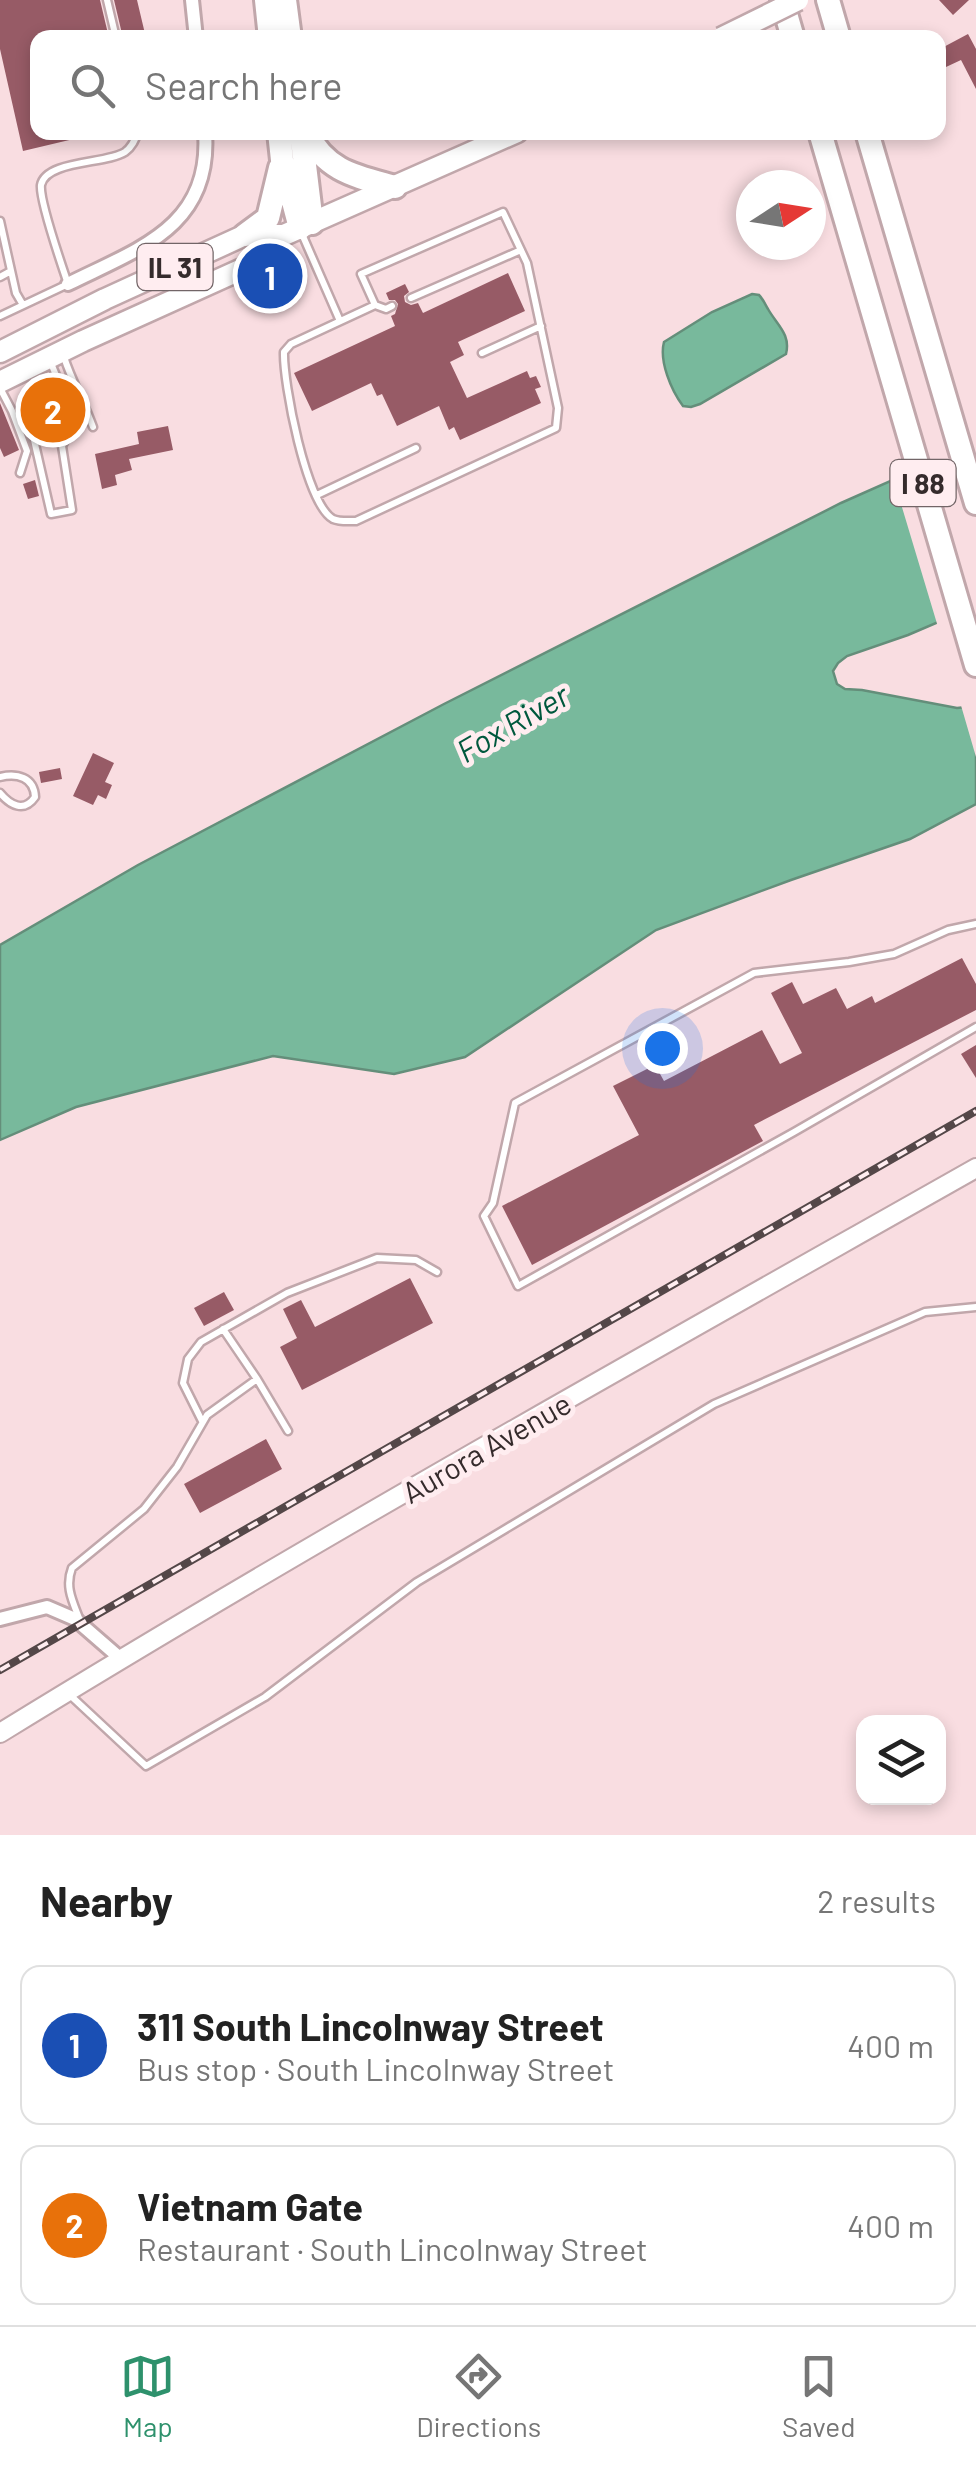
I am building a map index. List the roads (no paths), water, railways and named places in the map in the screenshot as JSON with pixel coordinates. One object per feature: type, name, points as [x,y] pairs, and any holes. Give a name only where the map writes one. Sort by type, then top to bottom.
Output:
[{"type":"highway","points":[[266,0],[269,30]]},
{"type":"highway","points":[[285,0],[289,30]]},
{"type":"highway","points":[[782,0],[791,30]]},
{"type":"highway","points":[[828,0],[837,30]]},
{"type":"highway","points":[[280,140],[299,229]]},
{"type":"highway","points":[[299,229],[304,140]]},
{"type":"highway","points":[[310,140],[328,162],[348,174],[395,187]]},
{"type":"highway","name":"I 88","points":[[822,140],[976,665]]},
{"type":"highway","name":"I 88","points":[[869,140],[976,503]]},
{"type":"highway","points":[[244,235],[268,218],[282,160]]},
{"type":"main road","points":[[737,30],[798,0]]},
{"type":"main road","name":"IL 31","points":[[0,352],[244,235],[299,229],[499,140]]},
{"type":"main road","points":[[0,385],[262,260],[299,229]]},
{"type":"main road","name":"Aurora Avenue","points":[[0,1733],[628,1365],[976,1168]]},
{"type":"street","points":[[192,0],[195,30]]},
{"type":"street","points":[[68,284],[161,236],[178,220],[203,171],[206,140]]},
{"type":"street","points":[[0,1618],[47,1607],[75,1619],[121,1659]]},
{"type":"lane","points":[[107,0],[114,30]]},
{"type":"lane","points":[[0,316],[68,284],[41,186],[46,175],[124,154],[135,140]]},
{"type":"lane","points":[[375,305],[361,274],[503,212],[527,263],[558,408],[556,428],[356,520],[334,520],[325,512],[304,464],[287,388],[284,352],[291,344],[375,305],[386,309],[392,306]]},
{"type":"lane","points":[[0,221],[16,293],[23,305]]},
{"type":"lane","points":[[299,229],[340,321]]},
{"type":"lane","points":[[412,298],[521,250]]},
{"type":"lane","points":[[0,277],[11,271]]},
{"type":"lane","points":[[482,353],[541,326]]},
{"type":"lane","points":[[56,361],[70,423],[62,446],[72,510],[51,514],[29,418],[32,394],[47,385],[56,361]]},
{"type":"lane","points":[[56,361],[82,396],[92,427]]},
{"type":"lane","points":[[0,385],[27,451],[20,473]]},
{"type":"lane","points":[[317,494],[416,448]]},
{"type":"lane","points":[[0,777],[17,775],[28,780],[35,798],[22,806],[7,802],[0,793]]},
{"type":"lane","points":[[976,924],[948,930],[894,954],[754,973],[515,1103],[493,1203],[484,1216],[518,1286],[976,1026]]},
{"type":"lane","points":[[203,1422],[183,1383],[188,1359],[201,1342],[287,1293],[377,1258],[416,1260],[437,1272]]},
{"type":"lane","points":[[67,1692],[146,1766],[264,1697],[416,1582],[714,1404],[925,1312],[976,1307]]},
{"type":"lane","points":[[223,1329],[288,1431]]},
{"type":"lane","points":[[81,1624],[68,1588],[72,1568],[144,1509],[177,1467],[214,1408],[256,1378]]},
{"type":"water","points":[[752,294],[759,295],[782,330],[787,341],[786,354],[700,404],[683,406],[667,375],[664,342],[712,312]]},
{"type":"water","name":"Fox River","points":[[976,443],[976,606],[847,656],[833,671],[837,684],[845,689],[957,708],[976,706],[976,804],[910,839],[656,930],[465,1057],[394,1074],[273,1056],[76,1107],[0,1140],[0,945],[138,865],[444,704],[841,503]]},
{"type":"railway","points":[[0,1670],[976,1111]]},
{"type":"place","name":"311 South Lincolnway Street","points":[[270,276]]},
{"type":"place","name":"Vietnam Gate","points":[[53,410]]}]
